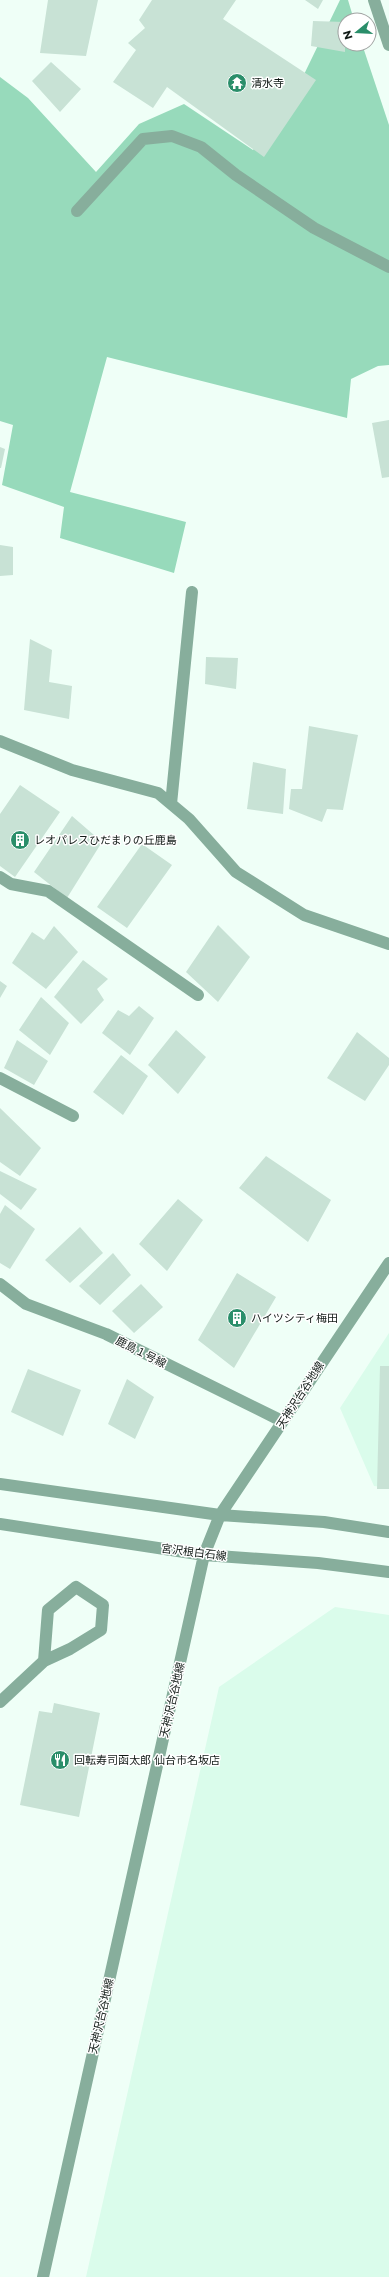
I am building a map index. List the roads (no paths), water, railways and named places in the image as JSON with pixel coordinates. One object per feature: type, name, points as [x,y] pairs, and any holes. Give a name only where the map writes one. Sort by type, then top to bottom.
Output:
[{"type":"street","points":[[374,0],[389,45]]},
{"type":"street","points":[[77,211],[143,139],[172,136],[201,147],[236,175],[314,228],[389,267]]},
{"type":"street","points":[[171,804],[192,592]]},
{"type":"street","points":[[0,741],[72,770],[158,793],[189,819],[236,872],[242,876],[304,915],[389,944]]},
{"type":"street","points":[[0,876],[11,884],[48,891],[198,995]]},
{"type":"street","points":[[0,1078],[73,1116]]},
{"type":"street","name":"天神沢台谷地線","points":[[43,2277],[204,1555],[220,1514],[389,1263]]},
{"type":"street","name":"鹿島１号線","points":[[0,1284],[26,1304],[106,1334],[282,1421]]},
{"type":"street","points":[[0,1484],[220,1514],[324,1522],[389,1532]]},
{"type":"street","name":"宮沢根白石線","points":[[0,1524],[204,1555],[318,1563],[389,1572]]},
{"type":"street","points":[[0,1702],[44,1661],[70,1649],[101,1630],[102,1605],[76,1587],[48,1610],[44,1661]]},
{"type":"place","name":"清水寺","points":[[237,83]]},
{"type":"place","name":"レオパレスひだまりの丘鹿島","points":[[20,840]]},
{"type":"place","name":"ハイツシティ梅田","points":[[237,1318]]},
{"type":"place","name":"回転寿司函太郎 仙台市名坂店","points":[[60,1760]]}]
